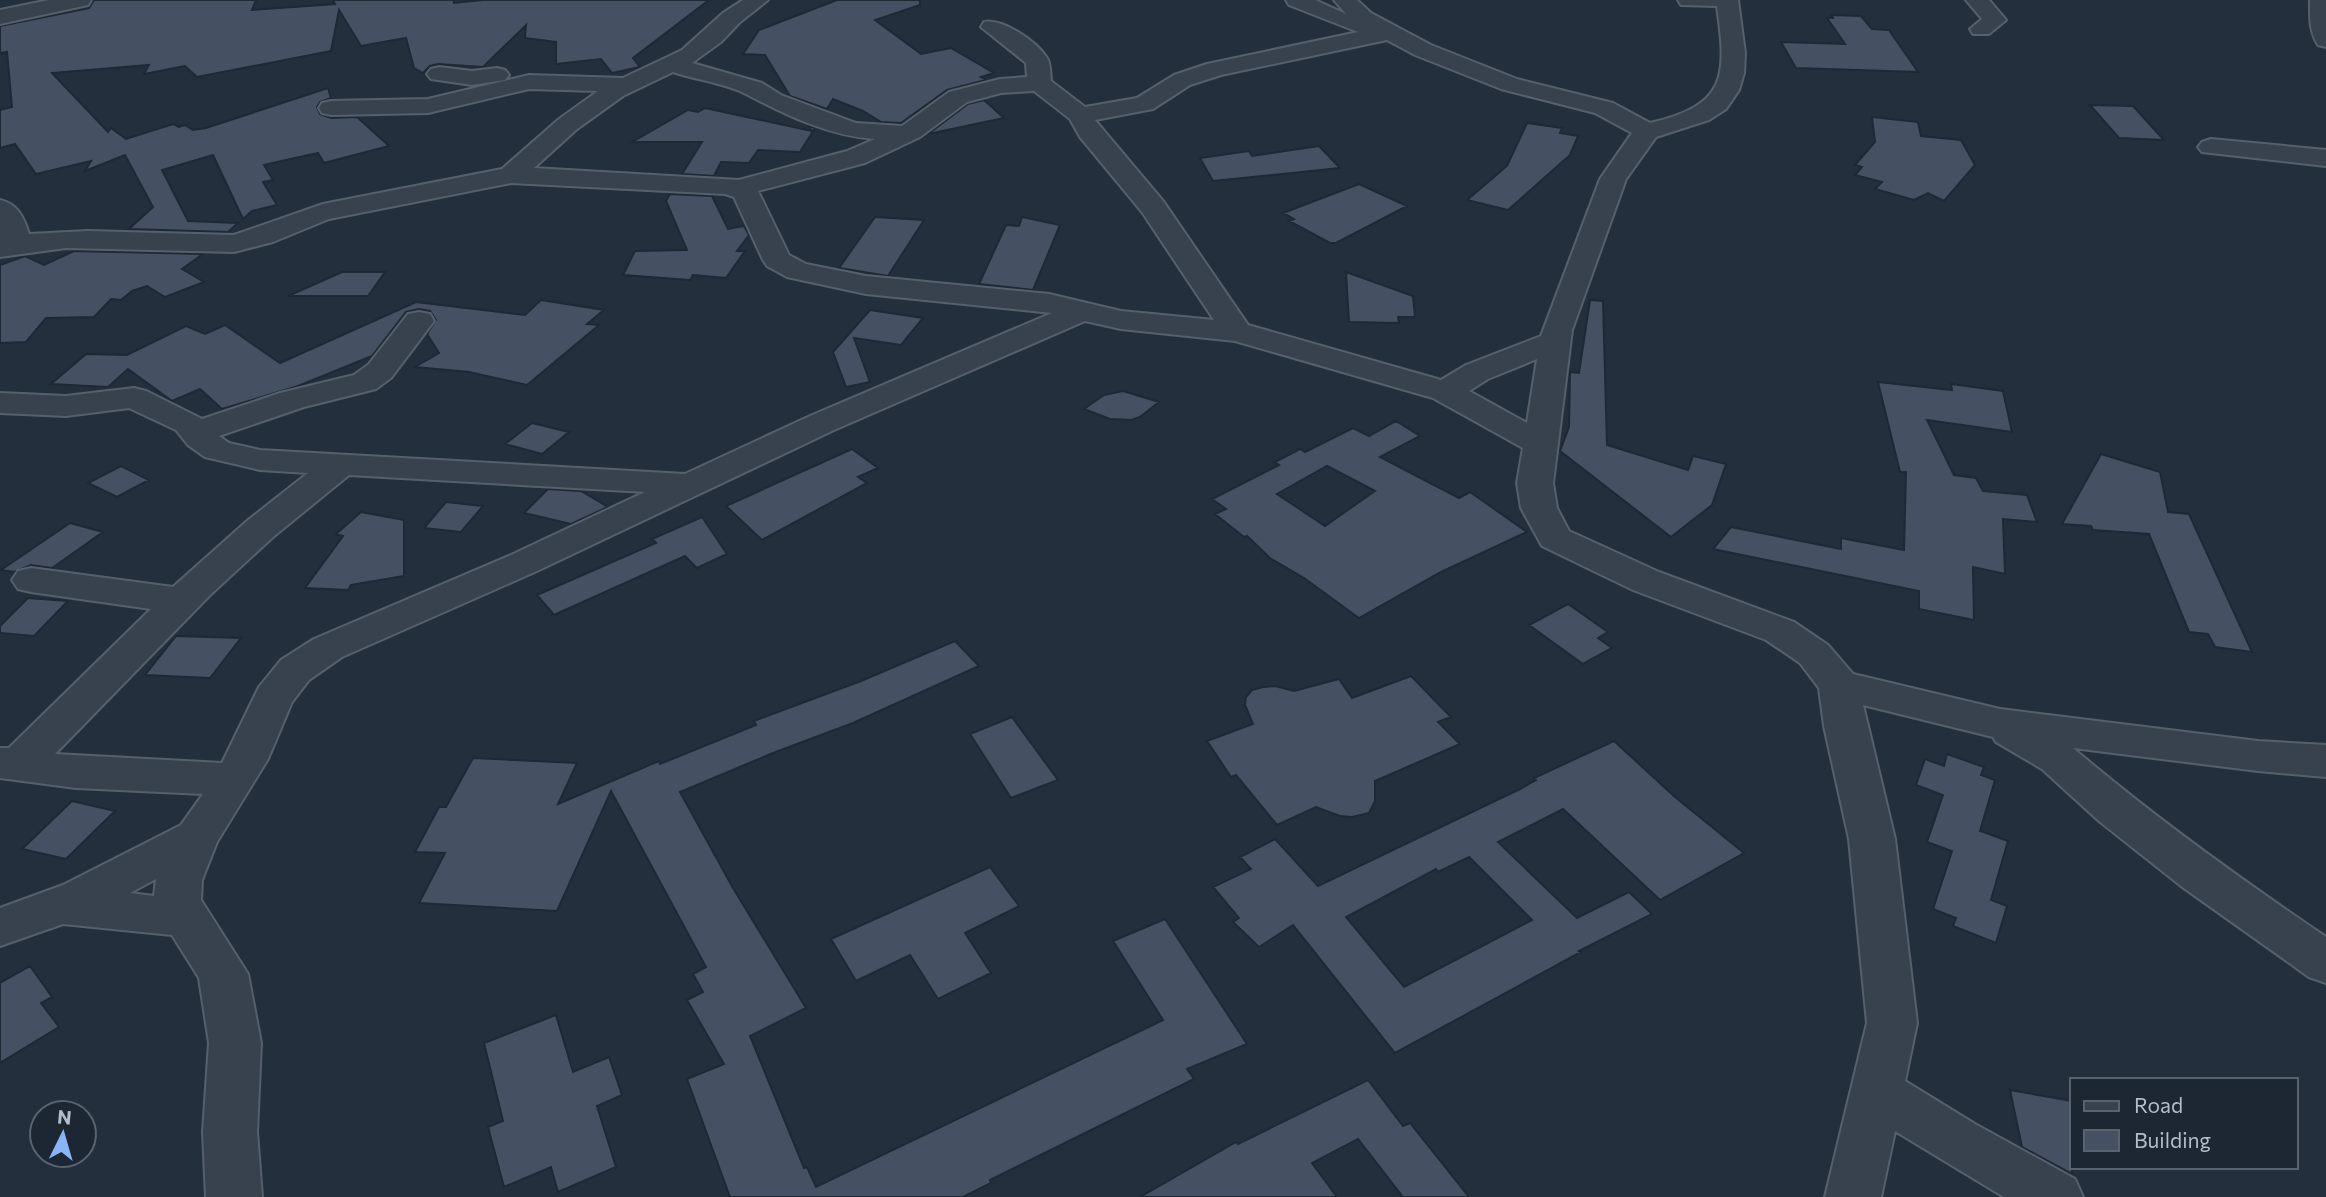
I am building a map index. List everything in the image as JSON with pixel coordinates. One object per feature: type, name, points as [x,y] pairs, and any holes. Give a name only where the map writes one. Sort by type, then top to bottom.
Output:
[{"type":"street","points":[[0,17],[80,0]]},
{"type":"street","points":[[331,108],[428,106],[529,82],[615,84],[672,64],[698,49],[731,18],[757,0]]},
{"type":"street","points":[[1297,0],[1349,23],[1385,32],[1509,84],[1604,108],[1647,131],[1675,126],[1718,104],[1726,94],[1735,65],[1727,0]]},
{"type":"street","points":[[1345,0],[1363,18],[1385,32]]},
{"type":"street","points":[[1689,0],[1721,0]]},
{"type":"street","points":[[1977,0],[1995,20],[1981,29]]},
{"type":"street","points":[[2314,1],[2326,40]]},
{"type":"street","points":[[992,27],[1027,50],[1038,61],[1039,83]]},
{"type":"street","points":[[1080,115],[1144,104],[1182,79],[1215,69],[1385,32]]},
{"type":"street","points":[[672,64],[752,88],[772,100],[852,130],[906,134]]},
{"type":"street","points":[[439,74],[472,78],[546,68],[566,70],[615,84]]},
{"type":"street","points":[[0,208],[10,218],[9,246],[73,241],[242,242],[271,234],[305,217],[323,212],[511,175],[739,188],[856,156],[906,134],[930,120],[958,97],[1000,86],[1039,83],[1080,115],[1089,132],[1153,207],[1237,332]]},
{"type":"street","points":[[511,175],[615,84]]},
{"type":"street","points":[[1647,131],[1613,179],[1581,259],[1555,341],[1535,483],[1539,508],[1555,538],[1646,581],[1780,631],[1814,654],[1839,685],[1845,726],[1872,839],[1892,1023],[1853,1197]]},
{"type":"street","points":[[2211,147],[2326,158]]},
{"type":"street","points":[[739,188],[746,193],[777,260],[797,271],[866,285],[1021,299],[1121,320],[1237,332],[1445,391],[1541,444]]},
{"type":"street","points":[[234,1197],[230,1132],[235,1043],[223,974],[177,904],[179,880],[197,837],[233,779],[274,697],[295,670],[328,649],[524,563],[822,423],[1082,311]]},
{"type":"street","points":[[195,432],[292,400],[365,382],[380,371],[419,321]]},
{"type":"street","points":[[1445,391],[1477,372],[1555,341]]},
{"type":"street","points":[[0,403],[66,406],[134,398],[188,422],[195,432],[217,450],[235,456],[338,466],[689,484]]},
{"type":"street","points":[[9,763],[260,529],[338,466]]},
{"type":"street","points":[[31,580],[183,601]]},
{"type":"street","points":[[1839,685],[2000,724],[2258,756],[2326,761]]},
{"type":"street","points":[[2000,724],[2057,758],[2115,809],[2197,873],[2326,963]]},
{"type":"street","points":[[9,763],[76,772],[233,779]]},
{"type":"street","points":[[0,927],[129,875],[197,837]]},
{"type":"street","points":[[60,905],[186,918]]},
{"type":"street","points":[[1877,1091],[1956,1141],[2055,1197]]},
{"type":"building","points":[[94,0],[256,0],[252,10],[335,4],[333,0],[454,0],[454,3],[483,0],[709,0],[633,58],[640,67],[612,73],[601,59],[556,64],[556,42],[525,38],[526,25],[483,67],[438,64],[430,66],[423,73],[414,68],[406,38],[361,46],[339,10],[331,51],[197,77],[185,66],[144,74],[149,65],[52,73],[108,132],[111,128],[126,139],[173,124],[179,127],[185,125],[193,130],[206,128],[328,88],[331,98],[320,102],[317,107],[320,114],[331,118],[357,117],[389,146],[324,163],[318,153],[264,165],[273,180],[263,182],[277,205],[252,211],[243,219],[213,155],[162,170],[188,221],[238,223],[228,232],[129,229],[153,207],[125,155],[85,171],[91,161],[36,174],[15,144],[0,148],[0,110],[12,107],[7,52],[0,53],[0,26],[89,8]]},
{"type":"building","points":[[837,0],[920,0],[920,5],[875,20],[921,54],[951,48],[994,73],[981,77],[986,80],[947,90],[901,123],[881,122],[863,111],[833,99],[827,109],[790,96],[765,55],[743,54],[759,30]]},
{"type":"building","points":[[1831,15],[1861,16],[1872,29],[1889,30],[1918,72],[1796,68],[1781,42],[1845,44],[1827,18],[1833,18]]},
{"type":"building","points":[[984,100],[1004,118],[928,134],[968,104]]},
{"type":"building","points":[[2090,105],[2133,106],[2164,140],[2119,138]]},
{"type":"building","points":[[705,108],[812,131],[809,126],[815,128],[800,152],[758,150],[749,163],[721,162],[714,176],[682,174],[702,142],[632,142],[688,110],[698,112]]},
{"type":"building","points":[[1872,117],[1918,122],[1921,136],[1961,140],[1975,165],[1944,201],[1928,193],[1914,200],[1875,189],[1882,182],[1855,175],[1862,167],[1855,165],[1875,142]]},
{"type":"building","points":[[1527,123],[1562,128],[1560,133],[1578,136],[1570,155],[1508,210],[1467,200],[1507,166]]},
{"type":"building","points":[[1319,146],[1340,168],[1213,181],[1200,158],[1249,151],[1252,156]]},
{"type":"building","points":[[1359,184],[1407,206],[1336,243],[1330,243],[1289,221],[1294,219],[1283,213]]},
{"type":"building","points":[[670,194],[712,196],[728,229],[744,226],[749,235],[737,251],[745,251],[726,278],[693,275],[690,280],[623,275],[635,251],[687,250],[666,201]]},
{"type":"building","points":[[875,217],[924,220],[888,276],[839,268]]},
{"type":"building","points":[[1022,217],[1060,225],[1033,290],[979,284],[1006,225],[1019,226]]},
{"type":"building","points":[[74,251],[203,254],[182,269],[204,282],[165,297],[147,286],[132,291],[121,300],[111,299],[94,317],[46,318],[26,342],[0,343],[0,265],[25,256],[44,265]]},
{"type":"building","points":[[342,272],[385,272],[368,296],[288,296]]},
{"type":"building","points":[[1346,272],[1413,296],[1415,317],[1398,317],[1399,323],[1349,322]]},
{"type":"building","points":[[541,300],[604,310],[587,324],[599,325],[527,385],[469,372],[415,367],[439,353],[427,334],[436,320],[430,311],[419,309],[406,312],[372,356],[298,386],[222,409],[200,389],[172,401],[128,369],[108,387],[51,384],[86,354],[127,355],[186,326],[205,334],[225,325],[280,363],[416,302],[525,315]]},
{"type":"building","points":[[1590,300],[1603,301],[1607,445],[1688,470],[1693,456],[1726,464],[1712,505],[1671,537],[1560,451],[1569,427],[1570,372],[1579,373]]},
{"type":"building","points":[[870,310],[923,318],[901,345],[854,338],[870,382],[846,387],[833,352]]},
{"type":"building","points":[[1878,382],[1952,390],[1951,384],[2003,391],[2012,432],[1927,420],[1954,475],[1976,478],[1983,491],[2027,495],[2037,522],[2003,519],[2005,574],[1973,567],[1974,620],[1919,609],[1919,591],[1713,549],[1731,527],[1841,549],[1841,538],[1904,550],[1906,472],[1900,472]]},
{"type":"building","points":[[1123,391],[1159,402],[1140,417],[1131,420],[1110,419],[1084,409],[1104,395]]},
{"type":"building","points":[[1396,421],[1420,436],[1380,457],[1459,498],[1470,492],[1527,532],[1441,572],[1359,618],[1304,578],[1270,558],[1247,536],[1244,537],[1215,514],[1226,509],[1212,499],[1279,465],[1275,462],[1300,449],[1305,452],[1353,428],[1369,436]],"holes":[[[1327,466],[1375,491],[1325,526],[1277,494]]]},
{"type":"building","points":[[532,423],[569,432],[542,454],[505,444]]},
{"type":"building","points":[[852,449],[878,468],[858,477],[867,483],[762,540],[726,506]]},
{"type":"building","points":[[2101,454],[2160,472],[2168,512],[2189,514],[2252,652],[2215,647],[2208,634],[2189,632],[2149,534],[2093,530],[2091,526],[2062,524]]},
{"type":"building","points":[[121,466],[149,480],[117,497],[88,483]]},
{"type":"building","points":[[548,489],[581,491],[608,507],[571,524],[524,513]]},
{"type":"building","points":[[446,502],[483,506],[461,532],[424,528]]},
{"type":"building","points":[[361,512],[404,520],[404,576],[351,585],[348,590],[305,588],[343,536],[336,534]]},
{"type":"building","points":[[702,517],[727,554],[697,568],[685,556],[554,615],[537,595],[656,543],[652,539]]},
{"type":"building","points":[[70,523],[103,532],[52,568],[31,565],[14,572],[1,570]]},
{"type":"building","points":[[28,598],[68,601],[34,636],[0,633],[0,626]]},
{"type":"building","points":[[1568,604],[1608,632],[1598,638],[1612,648],[1583,664],[1529,625]]},
{"type":"building","points":[[176,636],[241,638],[210,678],[145,675]]},
{"type":"building","points":[[955,641],[979,666],[853,723],[680,792],[733,888],[806,1008],[750,1036],[804,1168],[807,1167],[816,1187],[1163,1020],[1113,941],[1165,919],[1247,1044],[1187,1069],[1194,1079],[990,1180],[991,1183],[963,1197],[730,1197],[687,1079],[724,1064],[687,1000],[703,992],[693,974],[706,967],[611,791],[557,911],[419,903],[445,853],[415,852],[439,807],[446,807],[473,758],[577,763],[558,804],[659,761],[660,764],[756,725],[754,721],[861,681]]},
{"type":"building","points":[[1411,676],[1451,717],[1438,722],[1460,744],[1375,781],[1375,801],[1369,813],[1352,817],[1340,816],[1316,807],[1277,825],[1236,775],[1231,777],[1207,741],[1253,724],[1245,705],[1246,697],[1252,690],[1275,686],[1294,691],[1339,679],[1352,698]]},
{"type":"building","points":[[1012,717],[1058,780],[1011,798],[970,734]]},
{"type":"building","points":[[1614,741],[1675,797],[1744,853],[1660,900],[1563,809],[1498,842],[1577,918],[1629,892],[1652,914],[1579,951],[1581,952],[1395,1053],[1293,925],[1259,947],[1233,922],[1239,918],[1213,887],[1251,869],[1240,857],[1275,839],[1318,886],[1520,789],[1536,780],[1534,778]],"holes":[[[1469,857],[1532,920],[1404,987],[1346,917],[1436,869],[1438,872]]]},
{"type":"building","points":[[1947,754],[1984,767],[1981,775],[1995,780],[1980,831],[2008,841],[1991,900],[2007,906],[1996,943],[1953,926],[1956,918],[1933,909],[1952,851],[1927,842],[1943,795],[1916,785],[1925,759],[1944,766]]},
{"type":"building","points":[[72,801],[115,811],[66,859],[22,849]]},
{"type":"building","points":[[990,867],[1019,906],[965,933],[991,973],[938,999],[910,955],[856,981],[831,939]]},
{"type":"building","points":[[30,966],[52,997],[41,1003],[59,1027],[0,1063],[0,983]]},
{"type":"building","points":[[556,1015],[573,1072],[609,1057],[622,1095],[597,1106],[616,1167],[558,1192],[551,1167],[504,1187],[488,1127],[503,1121],[484,1043]]},
{"type":"building","points":[[1368,1080],[1403,1126],[1410,1123],[1469,1197],[1403,1197],[1358,1139],[1312,1163],[1337,1197],[1140,1197],[1236,1142],[1238,1144]]},
{"type":"building","points":[[2010,1090],[2070,1101],[2072,1174],[2022,1147]]}]
